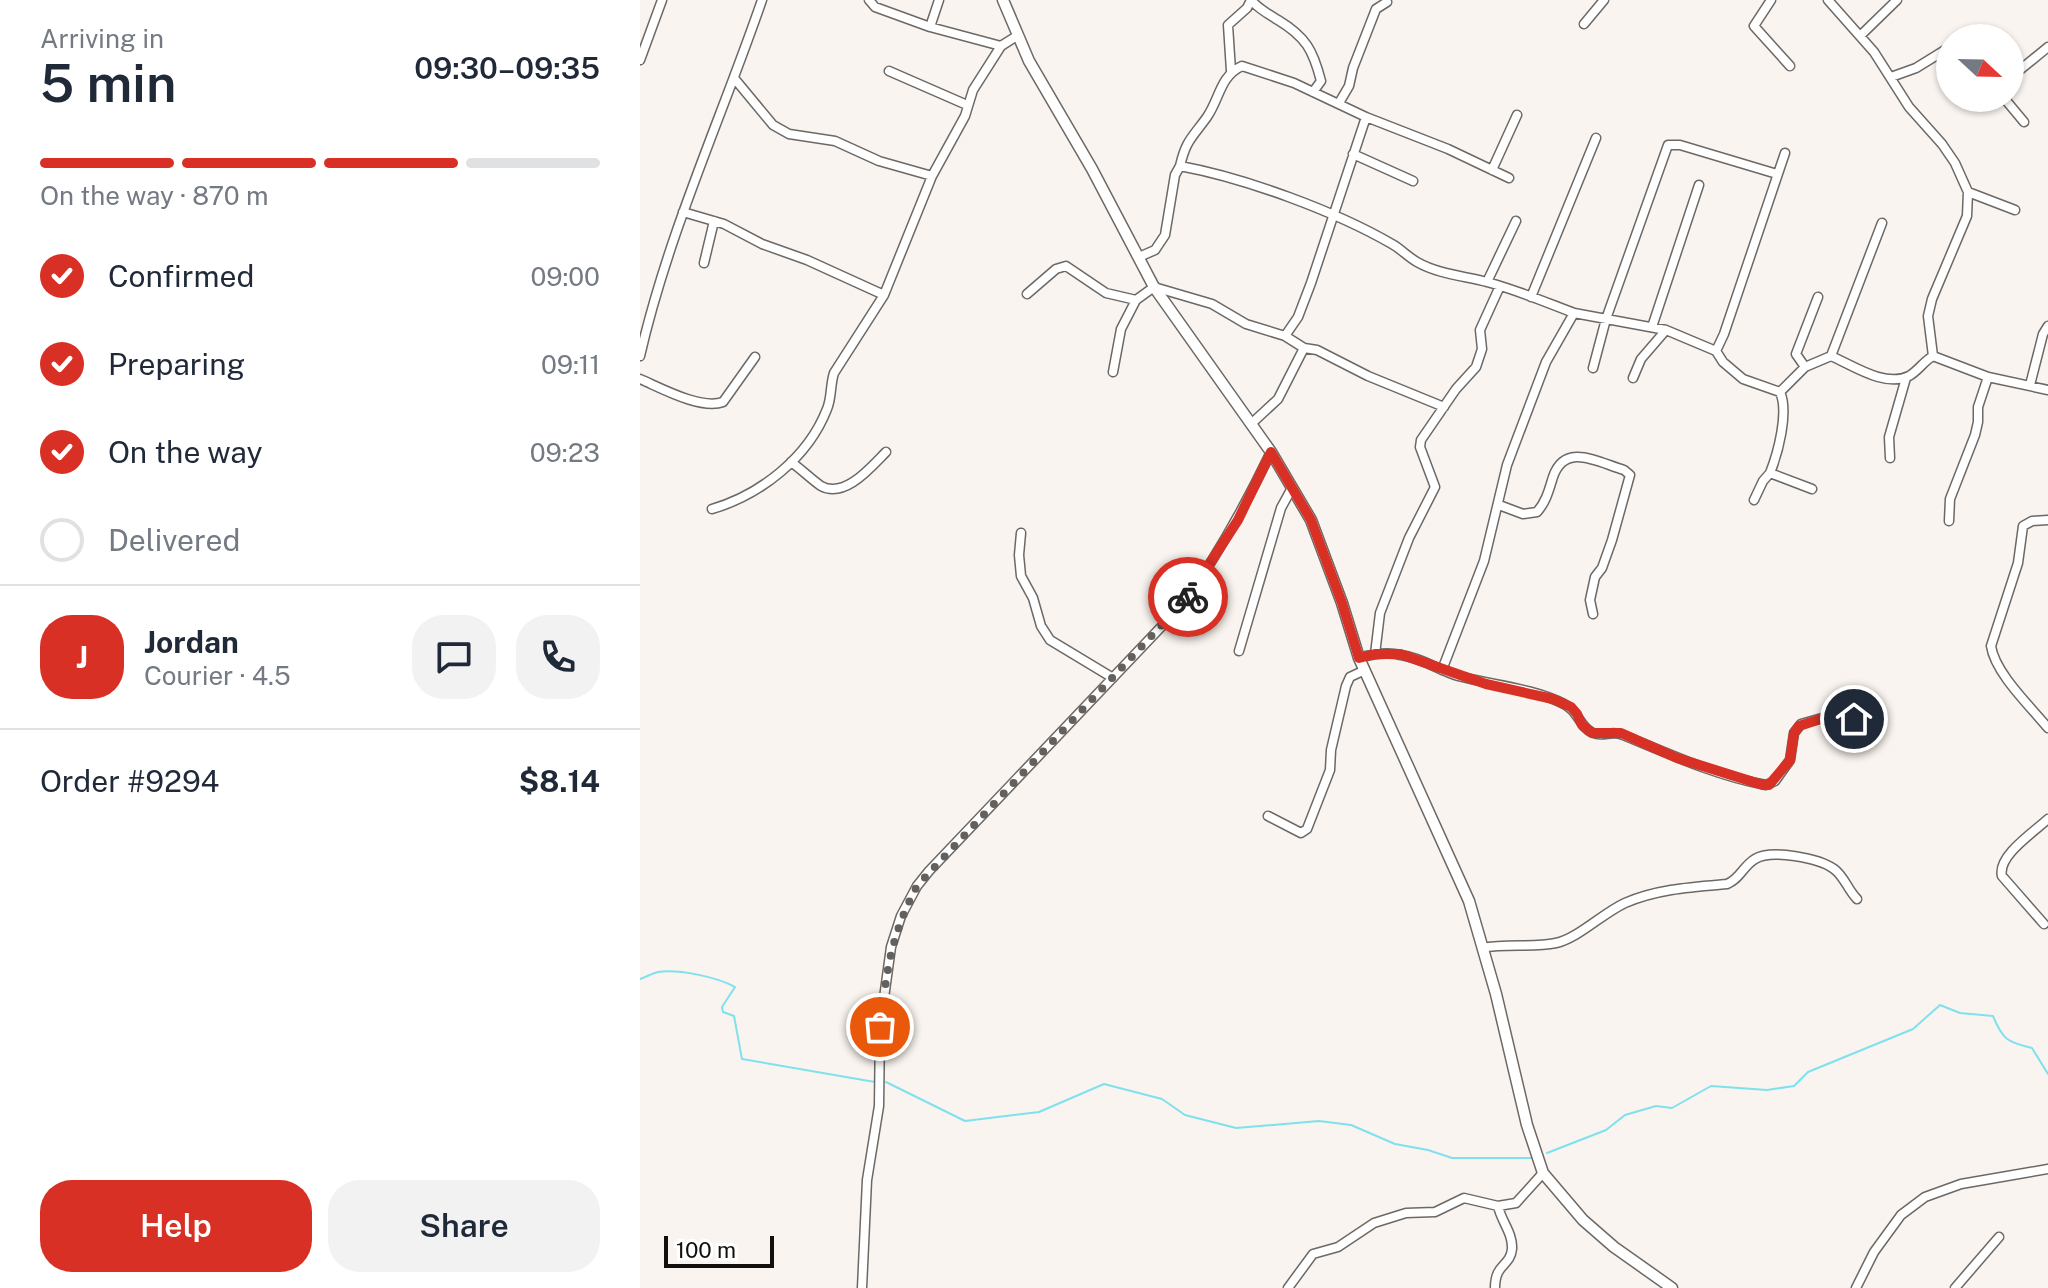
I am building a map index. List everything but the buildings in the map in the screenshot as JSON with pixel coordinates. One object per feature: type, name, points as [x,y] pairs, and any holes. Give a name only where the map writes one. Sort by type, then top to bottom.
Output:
[{"type":"street","points":[[640,57],[662,0]]},
{"type":"street","points":[[640,356],[644,317],[762,0]]},
{"type":"street","points":[[869,0],[875,7],[930,27],[1001,46]]},
{"type":"street","points":[[930,27],[939,0]]},
{"type":"street","points":[[1003,0],[1029,61],[1092,169],[1154,287],[1271,452],[1311,520],[1359,658],[1477,923],[1527,1125],[1543,1173],[1583,1220],[1614,1247],[1672,1288]]},
{"type":"street","points":[[1231,71],[1228,25],[1252,0],[1258,8],[1292,29],[1308,44],[1321,81],[1313,92]]},
{"type":"street","points":[[1584,24],[1604,0]]},
{"type":"street","points":[[1771,0],[1754,26],[1790,66]]},
{"type":"street","points":[[1828,0],[1860,36],[1909,107],[1955,163],[1968,192],[1967,216],[1932,299],[1928,316],[1933,356]]},
{"type":"street","points":[[1860,36],[1897,0]]},
{"type":"street","points":[[1339,103],[1349,86],[1376,9],[1387,2]]},
{"type":"street","points":[[712,509],[738,501],[759,489],[791,462],[825,414],[834,373],[884,295],[932,176],[965,116],[973,90],[1001,46],[1017,36]]},
{"type":"street","points":[[2024,67],[2048,47]]},
{"type":"street","points":[[1891,77],[1916,68],[1936,56]]},
{"type":"street","points":[[1139,257],[1161,245],[1175,175],[1186,144],[1208,115],[1231,71],[1242,66],[1313,92],[1509,178]]},
{"type":"street","points":[[889,71],[967,105]]},
{"type":"street","points":[[734,78],[773,125],[789,134],[835,141],[879,161],[932,176]]},
{"type":"street","points":[[2016,112],[2024,122]]},
{"type":"street","points":[[1492,170],[1517,115]]},
{"type":"street","points":[[1285,336],[1302,306],[1366,117]]},
{"type":"street","points":[[1531,297],[1596,138]]},
{"type":"street","points":[[1593,368],[1606,319],[1668,145],[1680,145],[1777,174]]},
{"type":"street","points":[[1716,351],[1785,153]]},
{"type":"street","points":[[1353,154],[1413,181]]},
{"type":"street","points":[[1180,166],[1272,193],[1332,216],[1394,245],[1415,262],[1438,271],[1500,286],[1574,313],[1666,330],[1716,351],[1723,362],[1743,379],[1780,392],[1784,399],[1782,427],[1770,473],[1754,500]]},
{"type":"street","points":[[1652,327],[1699,185]]},
{"type":"street","points":[[1968,192],[2015,210]]},
{"type":"street","points":[[683,212],[714,221],[884,295]]},
{"type":"street","points":[[704,263],[714,221]]},
{"type":"street","points":[[1487,282],[1516,221]]},
{"type":"street","points":[[1831,356],[1882,223]]},
{"type":"street","points":[[1027,294],[1056,269],[1066,266],[1106,293],[1136,300]]},
{"type":"street","points":[[1375,654],[1380,613],[1409,538],[1435,487],[1420,447],[1424,435],[1476,367],[1482,349],[1480,330],[1500,286]]},
{"type":"street","points":[[1154,287],[1212,304],[1246,324],[1285,336],[1304,348],[1317,350],[1368,376],[1444,407]]},
{"type":"street","points":[[1113,372],[1121,329],[1136,300],[1154,287]]},
{"type":"street","points":[[1805,367],[1796,354],[1818,297]]},
{"type":"street","points":[[1442,670],[1484,561],[1507,465],[1546,362],[1574,313]]},
{"type":"street","points":[[2030,385],[2043,334],[2048,326]]},
{"type":"street","points":[[1633,378],[1641,359],[1666,330]]},
{"type":"street","points":[[1251,424],[1278,399],[1304,348]]},
{"type":"street","points":[[1780,392],[1805,367],[1831,356],[1884,378],[1906,378]]},
{"type":"street","points":[[1933,356],[1988,377],[2048,390]]},
{"type":"street","points":[[1890,458],[1889,437],[1906,378],[1933,356]]},
{"type":"street","points":[[640,379],[692,400],[715,405],[723,402],[755,357]]},
{"type":"street","points":[[1949,521],[1950,499],[1975,435],[1978,407],[1988,377]]},
{"type":"street","points":[[791,462],[822,487],[831,490],[851,483],[886,452]]},
{"type":"street","points":[[862,1288],[867,1180],[879,1106],[880,1027],[891,947],[901,916],[929,871],[1182,605],[1238,520],[1271,452]]},
{"type":"street","points":[[1499,505],[1523,514],[1537,512],[1544,504],[1558,464],[1565,458],[1577,456],[1624,470],[1630,475],[1612,540],[1602,568],[1595,577],[1590,600],[1593,614]]},
{"type":"street","points":[[1770,473],[1812,489]]},
{"type":"street","points":[[1239,651],[1281,508],[1292,488]]},
{"type":"street","points":[[2048,520],[2032,521],[2023,526],[2018,563],[1991,646],[1993,658],[2002,671],[2048,728]]},
{"type":"street","points":[[1021,533],[1021,576],[1033,598],[1041,626],[1050,640],[1113,678]]},
{"type":"street","points":[[1359,658],[1375,654],[1411,657],[1486,684],[1553,699],[1571,707],[1582,725],[1592,733],[1621,733],[1677,758],[1763,785],[1769,785],[1785,768],[1793,749],[1794,733],[1799,726],[1836,714],[1857,719]]},
{"type":"street","points":[[1268,816],[1293,831],[1301,833],[1307,829],[1330,770],[1331,750],[1346,686],[1354,674],[1365,670]]},
{"type":"street","points":[[2044,924],[2002,876],[2000,869],[2004,859],[2047,822]]},
{"type":"street","points":[[1482,948],[1501,944],[1555,943],[1571,938],[1627,902],[1669,889],[1735,881],[1752,861],[1760,857],[1794,855],[1830,867],[1841,875],[1857,899]]},
{"type":"street","points":[[1857,1288],[1874,1252],[1901,1215],[1925,1197],[1961,1184],[2048,1169]]},
{"type":"street","points":[[1288,1288],[1313,1254],[1338,1247],[1386,1219],[1406,1213],[1435,1212],[1464,1198],[1498,1206],[1516,1203],[1543,1173]]},
{"type":"street","points":[[1495,1288],[1495,1276],[1499,1267],[1506,1262],[1512,1247],[1498,1206]]},
{"type":"street","points":[[1955,1288],[1999,1237]]},
{"type":"waterway","points":[[640,979],[658,972],[676,972],[708,977],[735,987],[722,1007],[723,1012],[734,1016],[742,1059],[875,1082]]},
{"type":"waterway","points":[[1547,1153],[1606,1130],[1625,1115],[1656,1106],[1672,1108],[1711,1086],[1767,1090],[1794,1086],[1808,1072],[1913,1029],[1940,1005],[1960,1013],[1993,1016],[2007,1039],[2032,1048],[2048,1074]]},
{"type":"waterway","points":[[886,1082],[965,1121],[1039,1112],[1104,1084],[1162,1099],[1185,1115],[1236,1128],[1319,1121],[1351,1125],[1395,1144],[1452,1158],[1535,1158]]},
{"type":"way so far","points":[[880,1027],[891,947],[901,916],[917,886],[1188,597]]},
{"type":"route","points":[[1188,597],[1238,520],[1271,452],[1311,520],[1359,658],[1375,654],[1400,654],[1486,684],[1553,699],[1571,707],[1582,725],[1592,733],[1621,733],[1677,758],[1763,785],[1775,781],[1785,768],[1793,749],[1794,733],[1803,723],[1836,714],[1854,719]]}]
